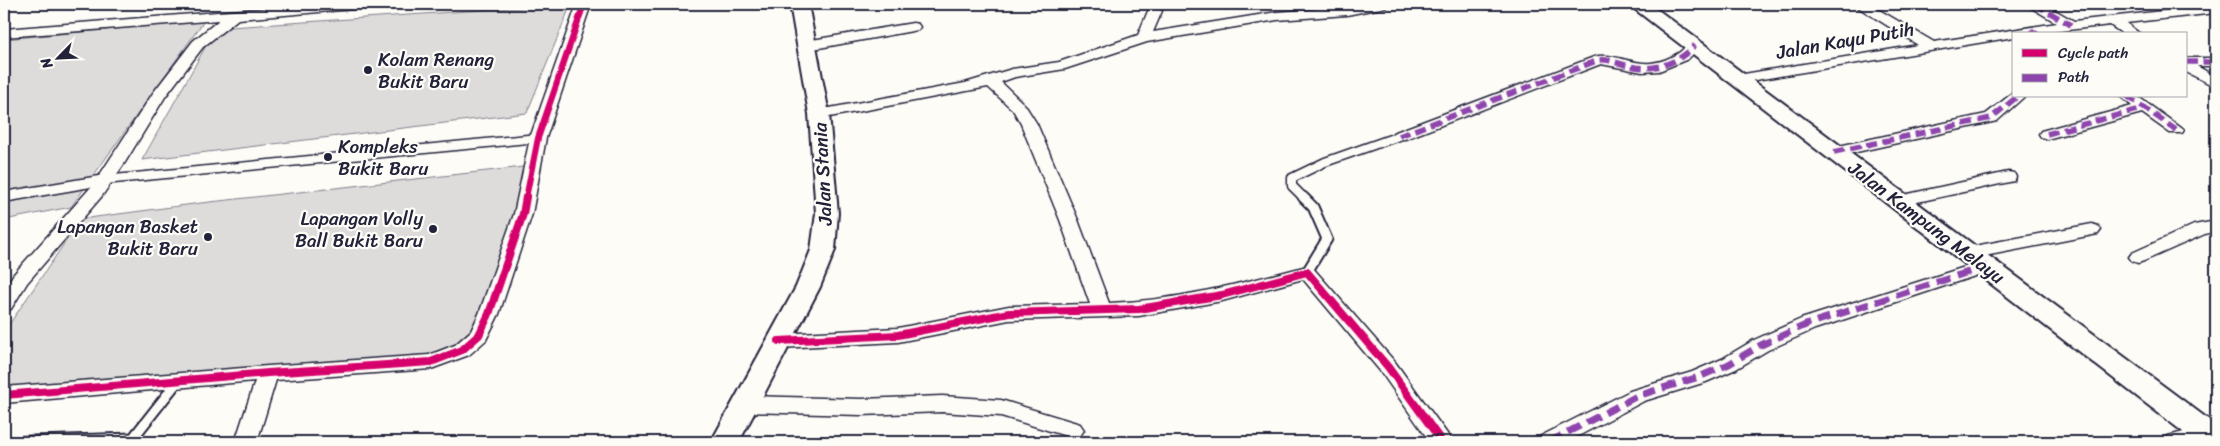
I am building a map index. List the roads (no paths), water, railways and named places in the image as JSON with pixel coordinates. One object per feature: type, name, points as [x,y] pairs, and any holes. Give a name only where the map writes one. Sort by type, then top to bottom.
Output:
[{"type":"main road","name":"Jalan Kampung Melayu","points":[[1638,4],[1702,50],[2212,437]]},
{"type":"street","points":[[187,18],[195,4]]},
{"type":"street","points":[[4,33],[234,15],[288,7],[365,4]]},
{"type":"street","points":[[4,395],[268,372],[431,362],[462,350],[480,335],[489,314],[523,214],[541,132],[584,4]]},
{"type":"street","name":"Jalan Stania","points":[[726,442],[808,287],[823,250],[828,213],[819,114],[799,4]]},
{"type":"street","points":[[819,114],[964,88],[1012,73],[1060,66],[1144,38],[1277,16],[1347,11],[1381,4]]},
{"type":"street","points":[[1860,4],[1931,46]]},
{"type":"street","points":[[2035,4],[2071,25]]},
{"type":"street","name":"Jalan Kayu Putih","points":[[2034,32],[2071,25],[2216,9]]},
{"type":"street","points":[[1144,38],[1155,11]]},
{"type":"street","points":[[4,304],[20,279],[96,192],[116,164],[158,96],[198,44],[234,15]]},
{"type":"street","points":[[2111,20],[2130,32]]},
{"type":"street","points":[[806,44],[831,43],[876,32],[913,27]]},
{"type":"street","name":"Jalan Kayu Putih","points":[[1738,79],[1931,46],[2012,35]]},
{"type":"street","points":[[1399,136],[1598,60],[1606,59],[1649,69],[1702,50]]},
{"type":"street","points":[[2188,64],[2216,62]]},
{"type":"street","points":[[2188,65],[2216,84]]},
{"type":"street","points":[[990,81],[1007,94],[1020,108],[1029,124],[1069,220],[1102,310]]},
{"type":"street","points":[[1834,152],[1991,118],[2016,98]]},
{"type":"street","points":[[2130,98],[2176,130]]},
{"type":"street","points":[[2047,134],[2144,108]]},
{"type":"street","points":[[1899,201],[2008,177]]},
{"type":"street","points":[[4,197],[104,180]]},
{"type":"street","points":[[2138,257],[2200,229],[2216,226]]},
{"type":"street","points":[[1549,442],[1637,396],[1707,374],[1808,324],[1978,260],[2092,230]]},
{"type":"street","points":[[780,341],[898,335],[1009,313],[1139,309],[1222,295],[1307,272],[1388,366],[1442,442]]},
{"type":"street","points":[[246,442],[268,372]]},
{"type":"street","points":[[746,404],[861,407],[942,404],[1001,408],[1073,430]]},
{"type":"street","points":[[2176,442],[2212,437]]},
{"type":"lane","points":[[104,180],[541,132]]},
{"type":"lane","points":[[1307,272],[1327,239],[1312,207],[1292,186],[1292,178],[1325,162],[1399,136]]},
{"type":"lane","points":[[4,442],[133,438],[178,381]]},
{"type":"place","name":"Kolam Renang Bukit Baru","points":[[368,70]]},
{"type":"place","name":"Kompleks Bukit Baru","points":[[328,157]]},
{"type":"place","name":"Lapangan Volly Ball Bukit Baru","points":[[433,229]]},
{"type":"place","name":"Lapangan Basket Bukit Baru","points":[[208,237]]}]
